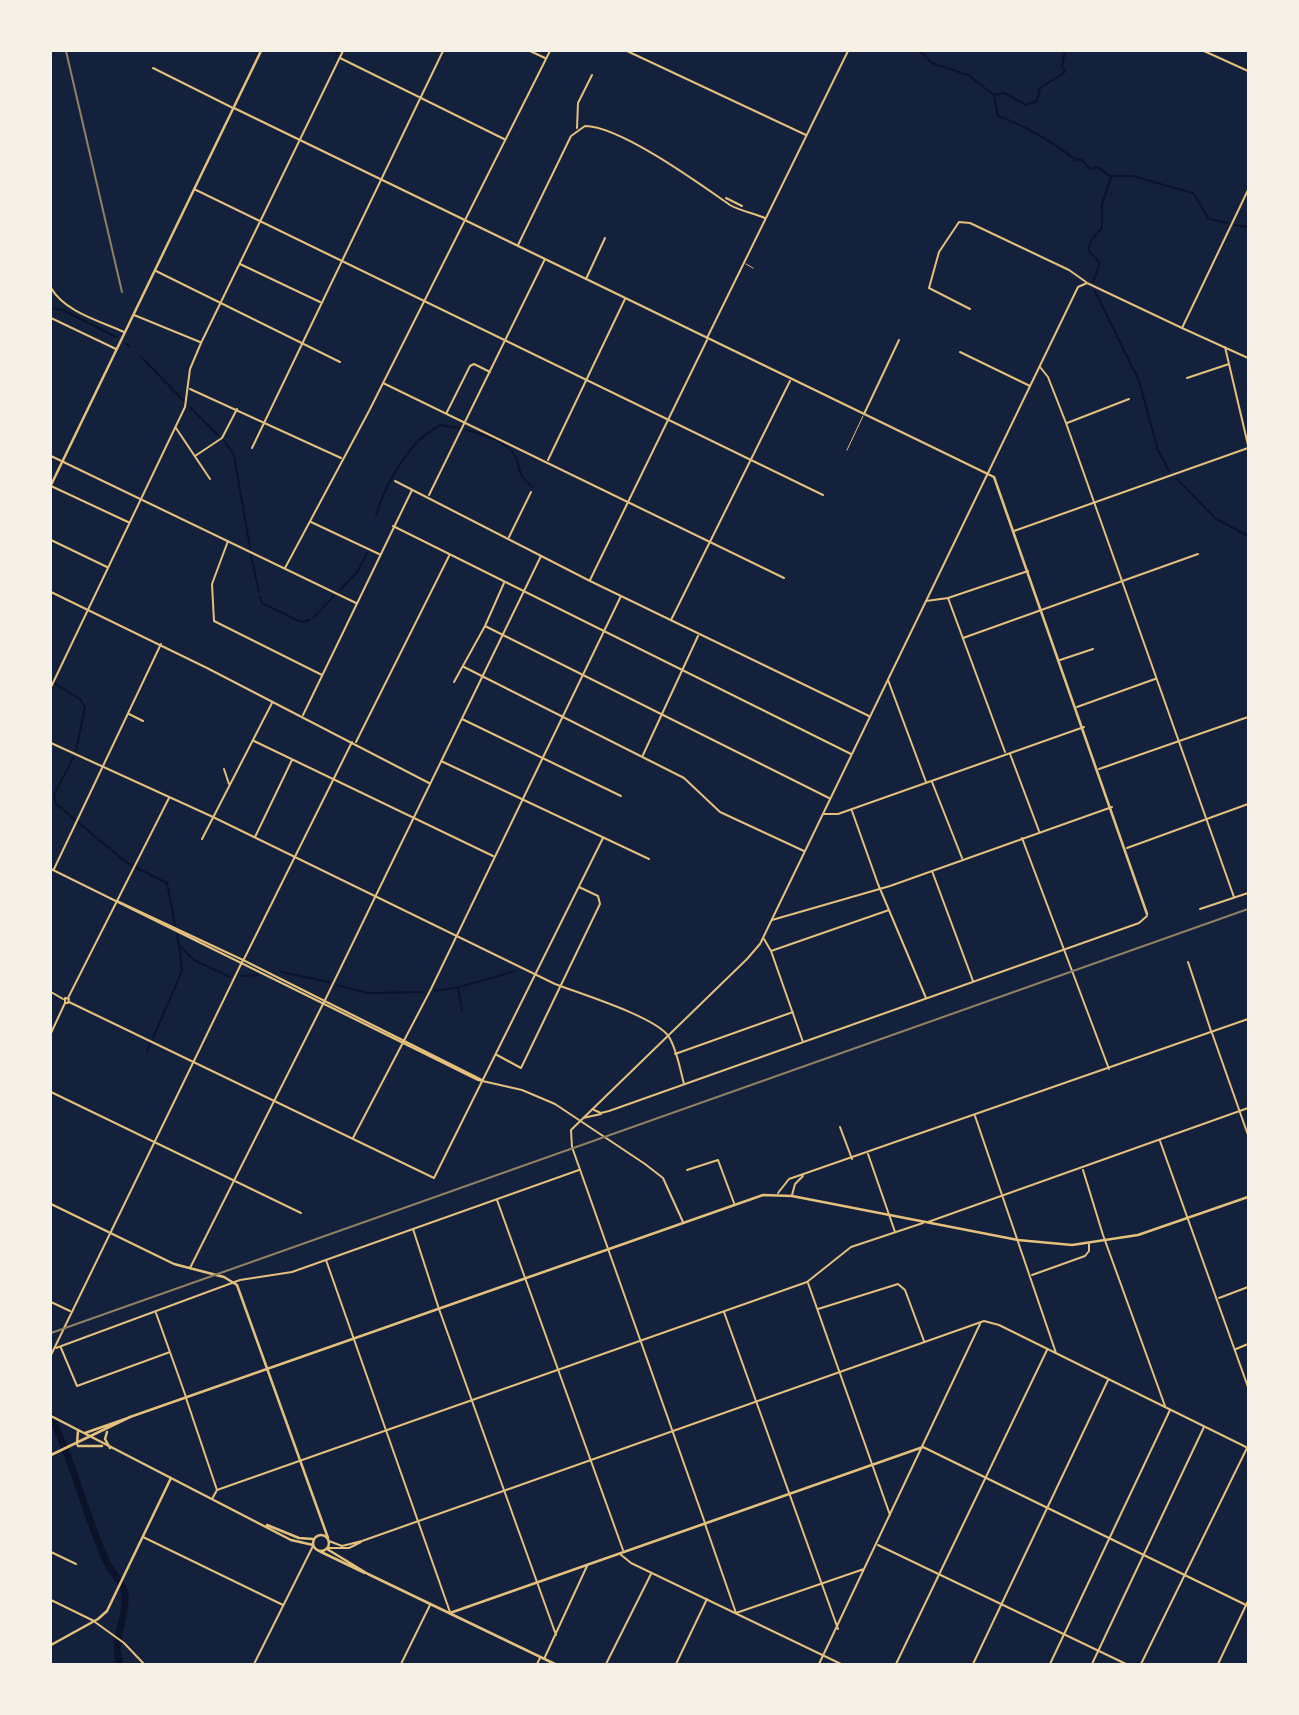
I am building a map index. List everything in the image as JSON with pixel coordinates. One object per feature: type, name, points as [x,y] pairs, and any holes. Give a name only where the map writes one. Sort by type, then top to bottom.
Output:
[{"type":"main road","points":[[51,485],[261,51]]},
{"type":"main road","points":[[234,108],[988,473],[998,485],[1127,848],[1147,914]]},
{"type":"main road","points":[[85,1433],[354,1341],[524,1277],[759,1196],[792,1196],[1018,1240],[1089,1244],[1106,1242],[1188,1219],[1248,1197]]},
{"type":"main road","points":[[51,1204],[190,1269],[216,1274],[235,1282],[243,1295],[325,1530],[327,1548]]},
{"type":"main road","points":[[51,1416],[112,1450],[267,1525],[299,1538],[313,1538],[322,1535],[325,1530]]},
{"type":"main road","points":[[51,1455],[92,1438],[130,1417]]},
{"type":"main road","points":[[109,1428],[105,1439],[112,1450]]},
{"type":"main road","points":[[77,1429],[80,1436],[77,1444]]},
{"type":"main road","points":[[72,1447],[106,1446]]},
{"type":"main road","points":[[450,1614],[923,1447],[1248,1604]]},
{"type":"main road","points":[[51,1645],[104,1614],[171,1478]]},
{"type":"main road","points":[[267,1525],[291,1540],[315,1548],[555,1664]]},
{"type":"main road","points":[[322,1535],[328,1540]]},
{"type":"main road","points":[[313,1538],[315,1548]]},
{"type":"main road","points":[[315,1548],[327,1548],[368,1574]]},
{"type":"street","points":[[51,686],[176,427],[189,389],[190,369],[201,343],[343,51]]},
{"type":"street","points":[[252,447],[443,51]]},
{"type":"street","points":[[530,51],[546,58]]},
{"type":"street","points":[[285,568],[383,383],[463,219],[550,51]]},
{"type":"street","points":[[627,51],[806,135]]},
{"type":"street","points":[[590,581],[848,51]]},
{"type":"street","points":[[1204,51],[1248,71]]},
{"type":"street","points":[[340,58],[505,139]]},
{"type":"street","points":[[153,68],[234,108]]},
{"type":"street","points":[[518,246],[571,136],[577,129],[578,103],[592,75]]},
{"type":"street","points":[[577,129],[593,126],[611,133],[725,198],[728,203],[766,219]]},
{"type":"street","points":[[194,189],[823,495]]},
{"type":"street","points":[[1182,328],[1248,190]]},
{"type":"street","points":[[970,309],[929,288],[939,252],[956,223],[962,221],[1248,358]]},
{"type":"street","points":[[586,279],[605,238]]},
{"type":"street","points":[[428,496],[507,341],[545,259]]},
{"type":"street","points":[[240,264],[321,303]]},
{"type":"street","points":[[155,271],[340,362]]},
{"type":"street","points":[[736,1613],[569,1139],[571,1130],[747,959],[762,939],[1078,287],[1087,283]]},
{"type":"street","points":[[51,288],[57,298],[68,306],[125,333]]},
{"type":"street","points":[[547,461],[625,299]]},
{"type":"street","points":[[134,315],[201,343]]},
{"type":"street","points":[[51,318],[117,349]]},
{"type":"street","points":[[864,414],[899,340]]},
{"type":"street","points":[[1014,531],[1248,447],[1225,347]]},
{"type":"street","points":[[960,352],[1031,387]]},
{"type":"street","points":[[446,413],[470,366],[474,364],[490,372]]},
{"type":"street","points":[[1187,378],[1230,364]]},
{"type":"street","points":[[1040,368],[1048,377],[1066,423],[1234,897]]},
{"type":"street","points":[[671,621],[791,379]]},
{"type":"street","points":[[383,383],[784,578]]},
{"type":"street","points":[[189,389],[342,458]]},
{"type":"street","points":[[1066,423],[1129,398]]},
{"type":"street","points":[[195,456],[222,438],[237,409]]},
{"type":"street","points":[[176,427],[209,478]]},
{"type":"street","points":[[51,456],[356,603]]},
{"type":"street","points":[[395,481],[590,581],[870,717]]},
{"type":"street","points":[[51,485],[129,523]]},
{"type":"street","points":[[303,716],[412,489]]},
{"type":"street","points":[[509,538],[531,492]]},
{"type":"street","points":[[309,522],[380,554]]},
{"type":"street","points":[[393,526],[851,754]]},
{"type":"street","points":[[51,540],[108,567]]},
{"type":"street","points":[[228,540],[212,584],[214,621],[323,676]]},
{"type":"street","points":[[963,638],[1198,554]]},
{"type":"street","points":[[51,1355],[333,778],[450,555]]},
{"type":"street","points":[[190,1269],[272,1100],[324,1002],[541,556]]},
{"type":"street","points":[[926,601],[948,598],[1028,571]]},
{"type":"street","points":[[454,682],[485,626],[504,583]]},
{"type":"street","points":[[51,592],[303,716],[430,784]]},
{"type":"street","points":[[353,1139],[621,596]]},
{"type":"street","points":[[948,598],[1039,832]]},
{"type":"street","points":[[485,626],[830,798]]},
{"type":"street","points":[[642,756],[699,635]]},
{"type":"street","points":[[160,644],[103,768],[52,869],[241,964],[324,1002]]},
{"type":"street","points":[[1060,660],[1093,649]]},
{"type":"street","points":[[464,667],[684,778],[720,812],[804,851]]},
{"type":"street","points":[[887,679],[927,783]]},
{"type":"street","points":[[1077,707],[1155,679]]},
{"type":"street","points":[[202,839],[272,701]]},
{"type":"street","points":[[128,714],[143,721]]},
{"type":"street","points":[[1099,769],[1248,717]]},
{"type":"street","points":[[462,719],[621,796]]},
{"type":"street","points":[[822,814],[832,816],[851,810],[1084,727]]},
{"type":"street","points":[[254,741],[494,857]]},
{"type":"street","points":[[51,743],[213,817],[560,986],[601,999],[668,1036],[684,1084]]},
{"type":"street","points":[[255,838],[293,759]]},
{"type":"street","points":[[441,761],[649,859]]},
{"type":"street","points":[[225,769],[230,786]]},
{"type":"street","points":[[932,781],[962,859]]},
{"type":"street","points":[[51,1033],[169,797]]},
{"type":"street","points":[[1127,848],[1248,804]]},
{"type":"street","points":[[771,920],[932,871],[1112,807]]},
{"type":"street","points":[[851,810],[880,888],[927,999]]},
{"type":"street","points":[[51,992],[434,1178],[603,838]]},
{"type":"street","points":[[1022,838],[1109,1069]]},
{"type":"street","points":[[932,871],[973,982]]},
{"type":"street","points":[[496,1055],[521,1068],[600,904],[598,896],[579,887]]},
{"type":"street","points":[[1200,909],[1248,892]]},
{"type":"street","points":[[116,901],[243,960],[483,1081],[541,1097],[572,1114],[663,1178],[683,1222]]},
{"type":"street","points":[[771,951],[891,909]]},
{"type":"street","points":[[582,1118],[603,1113],[1063,950],[1142,921],[1147,914]]},
{"type":"street","points":[[762,939],[771,951],[803,1042]]},
{"type":"street","points":[[1188,962],[1248,1135]]},
{"type":"street","points":[[675,1054],[793,1012]]},
{"type":"street","points":[[778,1194],[786,1181],[1248,1019]]},
{"type":"street","points":[[51,1092],[301,1213]]},
{"type":"street","points":[[212,1499],[217,1490],[807,1282],[819,1276],[846,1250],[1248,1108]]},
{"type":"street","points":[[593,1109],[603,1113]]},
{"type":"street","points":[[975,1116],[1056,1354]]},
{"type":"street","points":[[840,1127],[852,1159]]},
{"type":"street","points":[[1160,1141],[1248,1387]]},
{"type":"street","points":[[868,1154],[895,1233]]},
{"type":"street","points":[[687,1170],[718,1160],[735,1204]]},
{"type":"street","points":[[1082,1168],[1165,1407]]},
{"type":"street","points":[[54,1349],[235,1282],[285,1274],[580,1170]]},
{"type":"street","points":[[792,1196],[795,1184],[804,1175]]},
{"type":"street","points":[[496,1199],[591,1460],[621,1553],[652,1573],[841,1664]]},
{"type":"street","points":[[413,1228],[439,1309],[556,1635]]},
{"type":"street","points":[[1031,1276],[1085,1256],[1089,1251],[1089,1244]]},
{"type":"street","points":[[326,1259],[450,1614]]},
{"type":"street","points":[[807,1282],[891,1516]]},
{"type":"street","points":[[818,1309],[898,1283],[905,1290],[924,1342]]},
{"type":"street","points":[[1218,1299],[1248,1287]]},
{"type":"street","points":[[51,1302],[71,1312]]},
{"type":"street","points":[[724,1311],[838,1629]]},
{"type":"street","points":[[155,1312],[217,1490]]},
{"type":"street","points":[[819,1664],[838,1629],[981,1321]]},
{"type":"street","points":[[328,1540],[342,1545],[362,1541],[981,1321],[994,1322],[1248,1447],[1141,1664]]},
{"type":"street","points":[[1236,1349],[1248,1344]]},
{"type":"street","points":[[61,1347],[76,1386],[170,1352]]},
{"type":"street","points":[[896,1664],[1047,1349]]},
{"type":"street","points":[[972,1664],[1108,1380]]},
{"type":"street","points":[[1050,1664],[1170,1410]]},
{"type":"street","points":[[1092,1664],[1205,1426]]},
{"type":"street","points":[[142,1537],[284,1605]]},
{"type":"street","points":[[327,1548],[349,1548],[362,1541]]},
{"type":"street","points":[[877,1544],[1126,1664]]},
{"type":"street","points":[[254,1664],[315,1548]]},
{"type":"street","points":[[51,1552],[76,1564]]},
{"type":"street","points":[[537,1664],[556,1635],[587,1565]]},
{"type":"street","points":[[736,1613],[865,1569]]},
{"type":"street","points":[[607,1664],[652,1573]]},
{"type":"street","points":[[676,1664],[707,1599]]},
{"type":"street","points":[[51,1600],[110,1632],[144,1664]]},
{"type":"street","points":[[407,1664],[402,1663],[430,1604]]},
{"type":"street","points":[[1218,1664],[1248,1604]]},
{"type":"lane","points":[[744,263],[753,268]]},
{"type":"lane","points":[[847,450],[864,414]]},
{"type":"waterway","points":[[333,51],[338,53]]},
{"type":"waterway","points":[[920,51],[932,63],[968,75],[994,95],[1004,93],[1026,105],[1037,101],[1040,88],[1065,72],[1062,66],[1065,51]]},
{"type":"waterway","points":[[994,95],[998,116],[1039,135],[1076,160],[1081,159],[1090,169],[1098,167],[1110,176],[1132,176],[1193,193],[1209,219],[1228,223]]},
{"type":"waterway","points":[[1093,282],[1100,263],[1088,250],[1092,239],[1102,228],[1102,204],[1111,178]]},
{"type":"waterway","points":[[1235,225],[1248,227]]},
{"type":"waterway","points":[[1095,291],[1139,381],[1158,450],[1169,471]]},
{"type":"waterway","points":[[51,308],[63,310],[116,337]]},
{"type":"waterway","points":[[126,343],[130,347]]},
{"type":"waterway","points":[[141,357],[184,401]]},
{"type":"waterway","points":[[190,407],[218,435]]},
{"type":"waterway","points":[[376,515],[393,476],[419,441],[441,425],[459,428]]},
{"type":"waterway","points":[[466,430],[494,439],[507,447],[516,458],[522,476],[532,487]]},
{"type":"waterway","points":[[224,441],[234,455],[250,548]]},
{"type":"waterway","points":[[1177,479],[1215,518],[1248,536]]},
{"type":"waterway","points":[[340,590],[358,571],[367,553]]},
{"type":"waterway","points":[[251,555],[259,592]]},
{"type":"waterway","points":[[313,618],[334,596]]},
{"type":"waterway","points":[[260,597],[262,603],[301,622],[310,620]]},
{"type":"waterway","points":[[51,681],[80,699],[85,707],[76,751]]},
{"type":"waterway","points":[[73,758],[54,795],[55,803],[127,863],[167,883],[175,925]]},
{"type":"waterway","points":[[177,935],[178,942]]},
{"type":"waterway","points":[[153,1038],[182,971],[179,943]]},
{"type":"waterway","points":[[181,947],[194,960],[230,977]]},
{"type":"waterway","points":[[434,991],[460,987],[515,971]]},
{"type":"waterway","points":[[281,972],[329,982]]},
{"type":"waterway","points":[[241,976],[258,975]]},
{"type":"waterway","points":[[337,985],[368,993],[425,992]]},
{"type":"waterway","points":[[458,988],[462,1010]]},
{"type":"waterway","points":[[147,1051],[150,1044]]},
{"type":"waterway","points":[[51,1416],[99,1545],[124,1591],[124,1613],[117,1646],[120,1664]]},
{"type":"railway","points":[[66,51],[122,292]]},
{"type":"railway","points":[[51,1333],[1248,909]]}]
